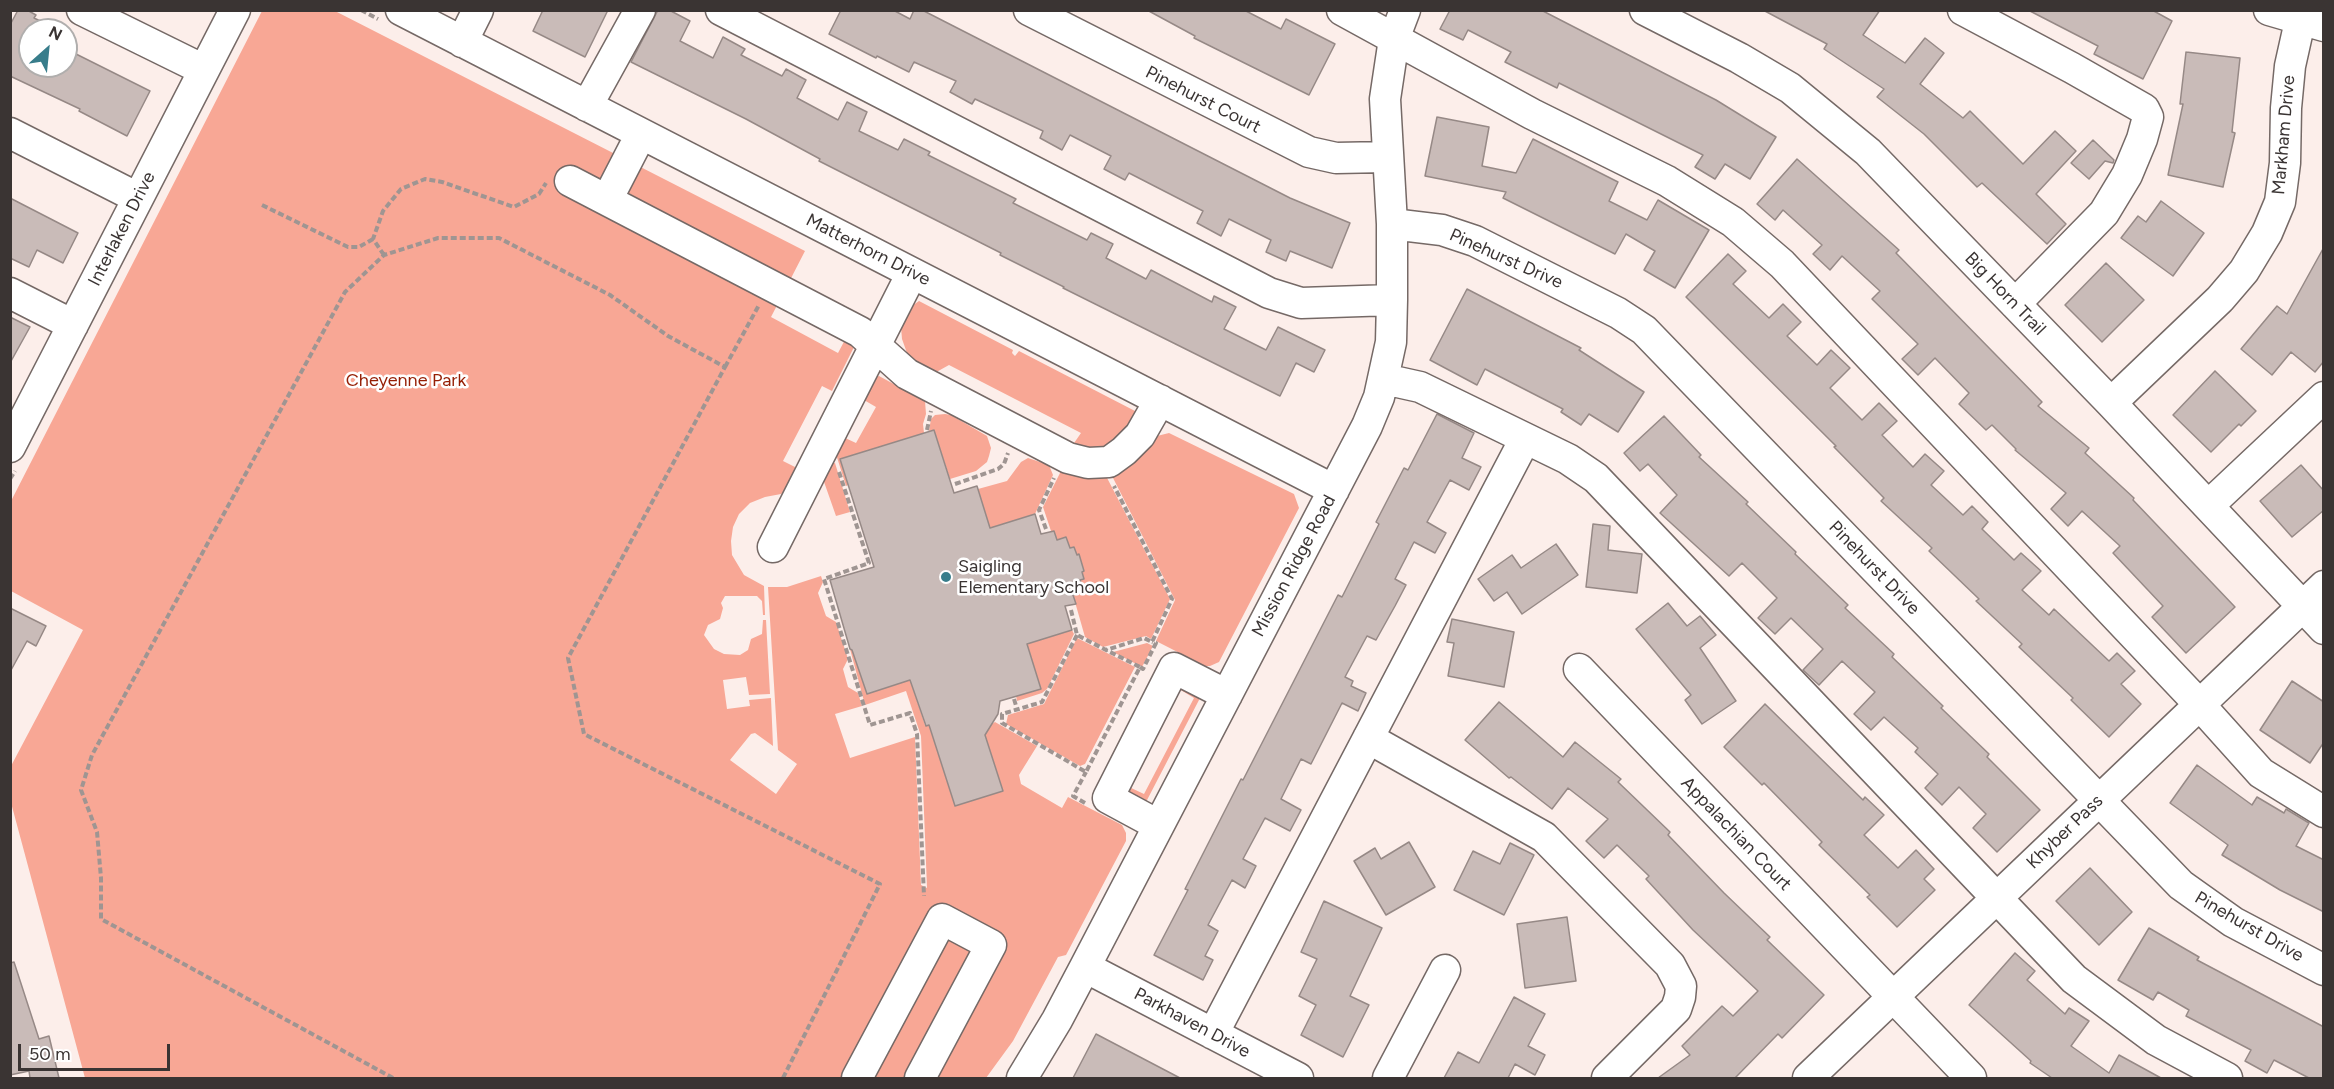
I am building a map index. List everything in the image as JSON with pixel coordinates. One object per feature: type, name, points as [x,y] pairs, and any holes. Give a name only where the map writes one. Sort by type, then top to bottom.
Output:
[{"type":"street","points":[[82,10],[204,70]]},
{"type":"street","name":"Interlaken Drive","points":[[10,447],[235,10]]},
{"type":"street","name":"Matterhorn Drive","points":[[401,10],[1334,490]]},
{"type":"street","points":[[462,42],[478,10]]},
{"type":"street","points":[[587,106],[640,10]]},
{"type":"street","points":[[721,10],[1269,293],[1301,303],[1392,300]]},
{"type":"street","name":"Pinehurst Court","points":[[1029,10],[1310,152],[1336,158],[1386,157]]},
{"type":"street","points":[[1342,10],[1532,114],[1667,181],[1733,222],[1782,264],[2261,772],[2324,812]]},
{"type":"street","name":"Mission Ridge Road","points":[[1023,1078],[1057,1020],[1334,490],[1367,426],[1384,379],[1390,342],[1392,300],[1392,224],[1386,157],[1385,99],[1394,39],[1405,10]]},
{"type":"street","name":"Big Horn Trail","points":[[1645,10],[1739,58],[1790,88],[1868,152],[2111,403],[2324,629]]},
{"type":"street","points":[[1963,10],[2144,109],[2148,117],[2142,139],[2127,175],[2104,213],[2015,304]]},
{"type":"street","points":[[2269,10],[2312,23]]},
{"type":"street","name":"Markham Drive","points":[[2111,403],[2220,299],[2244,271],[2267,233],[2280,202],[2286,163],[2286,108],[2290,66],[2312,23]]},
{"type":"street","points":[[10,133],[138,198]]},
{"type":"street","points":[[607,200],[642,134]]},
{"type":"street","points":[[570,181],[860,332],[908,374],[1068,458],[1088,463],[1109,462],[1140,435],[1160,400]]},
{"type":"street","name":"Pinehurst Drive","points":[[1392,224],[1442,230],[1475,241],[1608,308],[1644,330],[2181,885],[2205,905],[2233,922],[2324,970]]},
{"type":"street","points":[[773,548],[912,273]]},
{"type":"street","points":[[10,293],[73,325]]},
{"type":"street","points":[[1384,379],[1420,387],[1568,459],[1596,478],[2073,979],[2156,1040],[2227,1078]]},
{"type":"street","points":[[2208,506],[2324,397]]},
{"type":"street","points":[[1213,1034],[1525,439]]},
{"type":"street","name":"Khyber Pass","points":[[1808,1078],[2324,586]]},
{"type":"street","points":[[1158,825],[1108,798],[1174,668],[1227,695]]},
{"type":"street","name":"Appalachian Court","points":[[1579,669],[1892,999],[1971,1078]]},
{"type":"street","points":[[1368,738],[1544,837],[1670,965],[1681,986],[1676,1009],[1607,1078]]},
{"type":"street","points":[[856,1078],[942,919],[991,945],[920,1078]]},
{"type":"street","name":"Parkhaven Drive","points":[[1085,967],[1298,1078]]},
{"type":"street","points":[[1388,1078],[1445,970]]},
{"type":"path","points":[[262,205],[348,247],[359,247],[373,239],[383,211],[401,189],[425,179],[442,182],[514,207],[539,194],[551,176],[570,181]]},
{"type":"path","points":[[393,1078],[101,919],[101,879],[97,832],[81,790],[92,755],[345,292],[384,255],[438,238],[499,238],[610,295],[668,336],[726,367]]},
{"type":"path","points":[[373,239],[384,255]]},
{"type":"path","points":[[770,285],[568,658],[584,734],[880,884],[783,1078]]},
{"type":"path","points":[[955,484],[998,469],[1004,464],[1008,450]]},
{"type":"path","points":[[838,467],[869,563],[824,579],[870,725],[910,713],[917,734],[924,896]]},
{"type":"path","points":[[1046,529],[1039,510],[1055,475]]},
{"type":"path","points":[[1112,482],[1172,600],[1152,642]]},
{"type":"path","points":[[1071,610],[1077,635],[1042,702],[1002,714],[1002,723],[1086,772],[1140,667]]},
{"type":"path","points":[[1077,635],[1106,650],[1140,667],[1143,669],[1156,643],[1144,638],[1106,650]]},
{"type":"path","points":[[1014,699],[1017,709]]},
{"type":"green space","name":"Cheyenne Park","points":[[262,11],[335,11],[805,251],[771,317],[838,353],[847,336],[857,341],[832,391],[822,386],[783,461],[799,469],[790,488],[781,494],[750,503],[739,514],[733,527],[732,555],[744,575],[764,586],[765,615],[763,615],[762,601],[757,596],[725,596],[721,603],[723,608],[720,619],[708,625],[704,635],[714,649],[724,654],[740,655],[748,650],[751,639],[762,634],[763,620],[766,620],[770,694],[749,695],[746,677],[723,680],[727,709],[750,706],[749,700],[771,698],[773,746],[755,733],[751,734],[730,760],[776,794],[797,764],[778,750],[768,587],[787,587],[821,576],[823,582],[818,593],[826,616],[836,622],[848,659],[843,669],[848,687],[858,693],[862,706],[835,714],[850,758],[915,737],[921,885],[927,888],[921,736],[906,691],[865,705],[850,649],[867,694],[910,680],[925,725],[929,725],[955,806],[1003,791],[983,730],[995,722],[1037,746],[1019,775],[1021,784],[1062,808],[1068,797],[1122,825],[1126,833],[1126,841],[1066,955],[1058,957],[1013,1041],[986,1078],[85,1078],[10,799],[11,766],[83,630],[11,591],[10,503]]},
{"type":"green space","points":[[919,301],[1013,350],[1012,353],[1015,356],[1019,351],[1135,411],[1130,432],[1099,451],[1072,446],[1081,433],[949,365],[931,375],[915,364],[907,353],[902,339],[901,327],[909,308]]},
{"type":"green space","points":[[879,376],[925,401],[924,433],[840,459],[848,485],[846,486],[835,451],[843,437],[856,443],[876,407],[864,400],[874,377]]},
{"type":"green space","points":[[935,415],[951,415],[987,436],[991,448],[987,462],[976,471],[950,479],[934,430],[929,431],[931,419]]},
{"type":"green space","points":[[1169,433],[1294,494],[1299,508],[1219,662],[1210,666],[1205,666],[1156,641],[1175,600],[1111,474],[1134,462],[1157,436]]},
{"type":"green space","points":[[1028,458],[1049,465],[1053,475],[1035,514],[990,528],[978,489],[1007,481],[1021,462]]},
{"type":"green space","points":[[829,462],[835,463],[850,512],[836,516],[823,479]]},
{"type":"green space","points":[[1061,471],[1105,474],[1170,599],[1151,639],[1146,636],[1103,647],[1085,637],[1073,595],[1080,580],[1084,579],[1079,554],[1077,555],[1074,547],[1070,548],[1066,537],[1057,540],[1054,531],[1051,531],[1043,507]]},
{"type":"green space","points":[[1072,630],[1074,634],[1047,689],[1042,693],[1017,701],[1016,696],[1027,644]]},
{"type":"green space","points":[[1077,638],[1135,667],[1085,764],[1080,766],[1006,724],[1008,715],[1044,704]]},
{"type":"green space","points":[[1147,643],[1153,646],[1142,667],[1113,652]]},
{"type":"green space","points":[[1179,687],[1199,697],[1199,700],[1146,802],[1143,803],[1125,790],[1129,787],[1144,794],[1194,698]]},
{"type":"building","points":[[18,10],[27,10],[36,15],[34,18],[18,18],[18,78],[78,78],[78,55],[150,91],[127,136],[79,111],[80,109],[10,76],[10,25]]},
{"type":"building","points":[[543,10],[608,10],[585,57],[533,31]]},
{"type":"building","points":[[658,10],[669,10],[690,21],[680,41],[713,58],[723,37],[745,49],[741,55],[782,76],[786,69],[806,80],[797,98],[838,120],[847,102],[867,112],[859,131],[898,150],[904,139],[930,152],[928,155],[1016,199],[1013,203],[1087,240],[1091,233],[1113,244],[1106,258],[1146,279],[1151,270],[1212,302],[1214,296],[1236,307],[1224,329],[1266,350],[1278,327],[1325,350],[1314,372],[1296,363],[1280,396],[1063,288],[1000,255],[1001,253],[819,161],[820,159],[746,119],[631,62]]},
{"type":"building","points":[[841,10],[893,10],[910,19],[914,10],[922,10],[1290,198],[1350,223],[1332,268],[1290,251],[1286,261],[1266,252],[1271,240],[1229,219],[1221,236],[1197,223],[1203,211],[1129,173],[1125,180],[1104,169],[1111,156],[1070,135],[1062,150],[1040,138],[1043,131],[975,99],[972,104],[950,92],[956,81],[914,62],[909,72],[829,34]]},
{"type":"building","points":[[1147,10],[1244,10],[1281,29],[1286,19],[1335,44],[1309,95],[1194,38],[1195,36]]},
{"type":"building","points":[[1450,10],[1541,10],[1716,100],[1776,137],[1750,179],[1725,164],[1715,179],[1695,167],[1703,155],[1559,83],[1557,88],[1505,62],[1511,52],[1468,30],[1463,40],[1440,29]]},
{"type":"building","points":[[1763,10],[1880,10],[1863,35],[1905,63],[1925,38],[1944,53],[1920,84],[1963,118],[1970,111],[2023,164],[2055,131],[2076,151],[2036,194],[2066,224],[2047,244],[1982,183],[1977,187],[1924,134],[1877,97],[1884,89],[1824,49],[1827,44]]},
{"type":"building","points":[[2028,10],[2152,10],[2172,21],[2143,79],[2094,54],[2098,46]]},
{"type":"building","points":[[2186,52],[2240,58],[2232,132],[2235,133],[2223,187],[2168,175],[2183,104],[2180,104]]},
{"type":"building","points":[[1437,117],[1489,127],[1482,166],[1516,173],[1533,139],[1618,182],[1609,201],[1647,220],[1658,200],[1709,230],[1675,288],[1644,270],[1655,251],[1626,234],[1615,254],[1503,198],[1506,192],[1425,176]]},
{"type":"building","points":[[2093,140],[2114,160],[2113,163],[2105,161],[2089,179],[2071,163]]},
{"type":"building","points":[[1797,159],[1899,250],[1896,253],[2042,402],[2038,406],[2089,448],[2085,453],[2134,498],[2133,500],[2235,607],[2186,653],[2152,617],[2163,606],[2113,553],[2120,546],[2082,511],[2068,526],[2051,509],[2066,493],[2015,450],[1992,425],[1986,430],[1959,404],[1969,393],[1935,358],[1918,375],[1902,359],[1918,344],[1872,299],[1880,291],[1842,256],[1830,270],[1813,254],[1822,245],[1783,210],[1775,220],[1757,204]]},
{"type":"building","points":[[10,198],[78,233],[63,263],[37,250],[29,267],[10,258]]},
{"type":"building","points":[[2161,201],[2204,233],[2173,276],[2121,238],[2138,216],[2146,222]]},
{"type":"building","points":[[2324,247],[2324,361],[2315,372],[2291,352],[2272,375],[2241,349],[2277,306],[2287,314]]},
{"type":"building","points":[[1728,254],[1746,271],[1733,284],[1769,318],[1783,304],[1801,322],[1787,336],[1817,365],[1831,350],[1850,368],[1830,388],[1862,420],[1879,403],[1897,421],[1882,435],[1913,467],[1925,454],[1944,471],[1931,485],[1963,515],[1972,506],[1988,522],[1982,529],[2014,560],[2021,553],[2041,571],[2022,590],[2049,615],[2054,609],[2109,661],[2117,653],[2135,671],[2121,684],[2141,704],[2109,737],[2071,700],[2073,698],[2019,647],[2022,644],[1976,601],[1979,599],[1929,551],[1932,548],[1881,501],[1884,498],[1834,447],[1836,446],[1686,297]]},
{"type":"building","points":[[2106,263],[2144,300],[2102,342],[2065,305]]},
{"type":"building","points":[[1467,289],[1581,348],[1579,350],[1644,392],[1618,432],[1589,414],[1581,425],[1561,412],[1563,409],[1485,369],[1477,385],[1430,360]]},
{"type":"building","points":[[10,317],[30,327],[10,363]]},
{"type":"building","points":[[2215,371],[2256,411],[2241,426],[2239,424],[2211,452],[2173,415]]},
{"type":"building","points":[[1437,414],[1474,433],[1462,458],[1481,467],[1469,490],[1450,480],[1427,522],[1446,533],[1435,553],[1414,542],[1395,579],[1406,585],[1376,640],[1367,636],[1345,677],[1353,681],[1351,686],[1366,693],[1358,711],[1342,703],[1311,764],[1301,759],[1281,799],[1301,810],[1290,831],[1265,818],[1243,859],[1256,866],[1245,888],[1232,880],[1208,925],[1218,931],[1205,956],[1213,960],[1203,980],[1154,955],[1241,779],[1243,780],[1338,595],[1342,597],[1379,524],[1376,522],[1404,468],[1408,470]]},
{"type":"building","points":[[1664,416],[1701,455],[1699,457],[1748,502],[1746,504],[1848,605],[1845,608],[1894,654],[1892,657],[1943,706],[1941,708],[1989,754],[1987,757],[2040,810],[1997,852],[1973,828],[1986,814],[1959,787],[1942,805],[1925,788],[1938,774],[1915,752],[1918,748],[1884,717],[1871,730],[1854,714],[1875,692],[1842,661],[1819,685],[1803,670],[1823,649],[1791,618],[1775,634],[1758,618],[1777,598],[1742,563],[1729,576],[1660,513],[1677,495],[1648,464],[1640,471],[1624,453]]},
{"type":"building","points":[[934,430],[954,493],[977,486],[990,528],[1035,514],[1041,534],[1054,531],[1057,540],[1066,537],[1070,548],[1074,547],[1077,555],[1079,554],[1084,571],[1082,572],[1084,579],[1080,580],[1084,592],[1073,595],[1076,604],[1065,606],[1072,630],[1027,644],[1041,689],[1000,701],[998,714],[985,735],[1003,791],[955,806],[929,725],[926,726],[910,680],[867,694],[850,649],[830,580],[874,567],[840,459]]},
{"type":"building","points":[[2301,465],[2324,491],[2324,510],[2292,537],[2260,501]]},
{"type":"building","points":[[1593,524],[1610,526],[1608,550],[1642,554],[1637,593],[1586,587]]},
{"type":"building","points":[[1556,544],[1578,575],[1522,614],[1507,592],[1494,601],[1478,579],[1512,555],[1521,568]]},
{"type":"building","points":[[1668,603],[1687,626],[1700,616],[1716,635],[1700,648],[1736,701],[1702,724],[1685,700],[1691,695],[1636,629]]},
{"type":"building","points":[[10,608],[46,626],[36,646],[27,641],[10,672]]},
{"type":"building","points":[[1452,619],[1514,632],[1504,687],[1448,676],[1454,643],[1447,642]]},
{"type":"building","points":[[2292,681],[2324,702],[2324,742],[2310,763],[2260,730]]},
{"type":"building","points":[[1499,702],[1563,757],[1575,742],[1621,779],[1618,782],[1670,832],[1668,835],[1770,937],[1767,940],[1824,995],[1782,1038],[1778,1034],[1735,1078],[1658,1078],[1690,1055],[1682,1046],[1722,1006],[1733,1016],[1758,991],[1693,930],[1646,879],[1649,876],[1617,845],[1604,858],[1586,841],[1608,819],[1568,788],[1552,809],[1511,777],[1509,778],[1465,740]]},
{"type":"building","points":[[1765,704],[1863,800],[1865,797],[1884,815],[1864,835],[1898,868],[1916,850],[1934,869],[1924,879],[1935,890],[1897,927],[1867,897],[1870,895],[1819,845],[1822,842],[1764,783],[1762,785],[1724,747]]},
{"type":"building","points":[[2197,765],[2252,805],[2257,797],[2284,813],[2286,809],[2309,823],[2296,846],[2324,860],[2324,912],[2280,890],[2222,855],[2228,845],[2170,803]]},
{"type":"building","points":[[1409,842],[1435,887],[1386,915],[1354,861],[1375,848],[1381,859]]},
{"type":"building","points":[[1510,843],[1534,855],[1504,915],[1454,890],[1473,851],[1500,864]]},
{"type":"building","points":[[2090,868],[2132,912],[2099,945],[2056,901]]},
{"type":"building","points":[[1324,901],[1382,928],[1350,996],[1369,1005],[1343,1057],[1301,1035],[1316,1005],[1299,996],[1317,959],[1301,952]]},
{"type":"building","points":[[1567,917],[1576,981],[1525,988],[1517,924]]},
{"type":"building","points":[[2149,928],[2199,957],[2197,960],[2324,1027],[2324,1078],[2309,1078],[2274,1060],[2267,1073],[2245,1061],[2251,1050],[2186,1016],[2189,1010],[2158,992],[2153,1000],[2118,980]]},
{"type":"building","points":[[2015,953],[2035,971],[2027,980],[2065,1014],[2069,1008],[2089,1021],[2071,1046],[2109,1073],[2119,1055],[2161,1078],[2052,1078],[2030,1063],[2031,1061],[1969,1005]]},
{"type":"building","points":[[14,962],[39,1039],[49,1036],[59,1078],[30,1078],[29,1071],[10,1075],[10,963]]},
{"type":"building","points":[[1514,997],[1545,1014],[1528,1046],[1545,1055],[1535,1075],[1515,1064],[1508,1078],[1444,1078],[1458,1052],[1479,1063]]},
{"type":"building","points":[[1096,1034],[1180,1078],[1073,1078]]},
{"type":"place","name":"Saigling Elementary School","points":[[946,577]]}]
